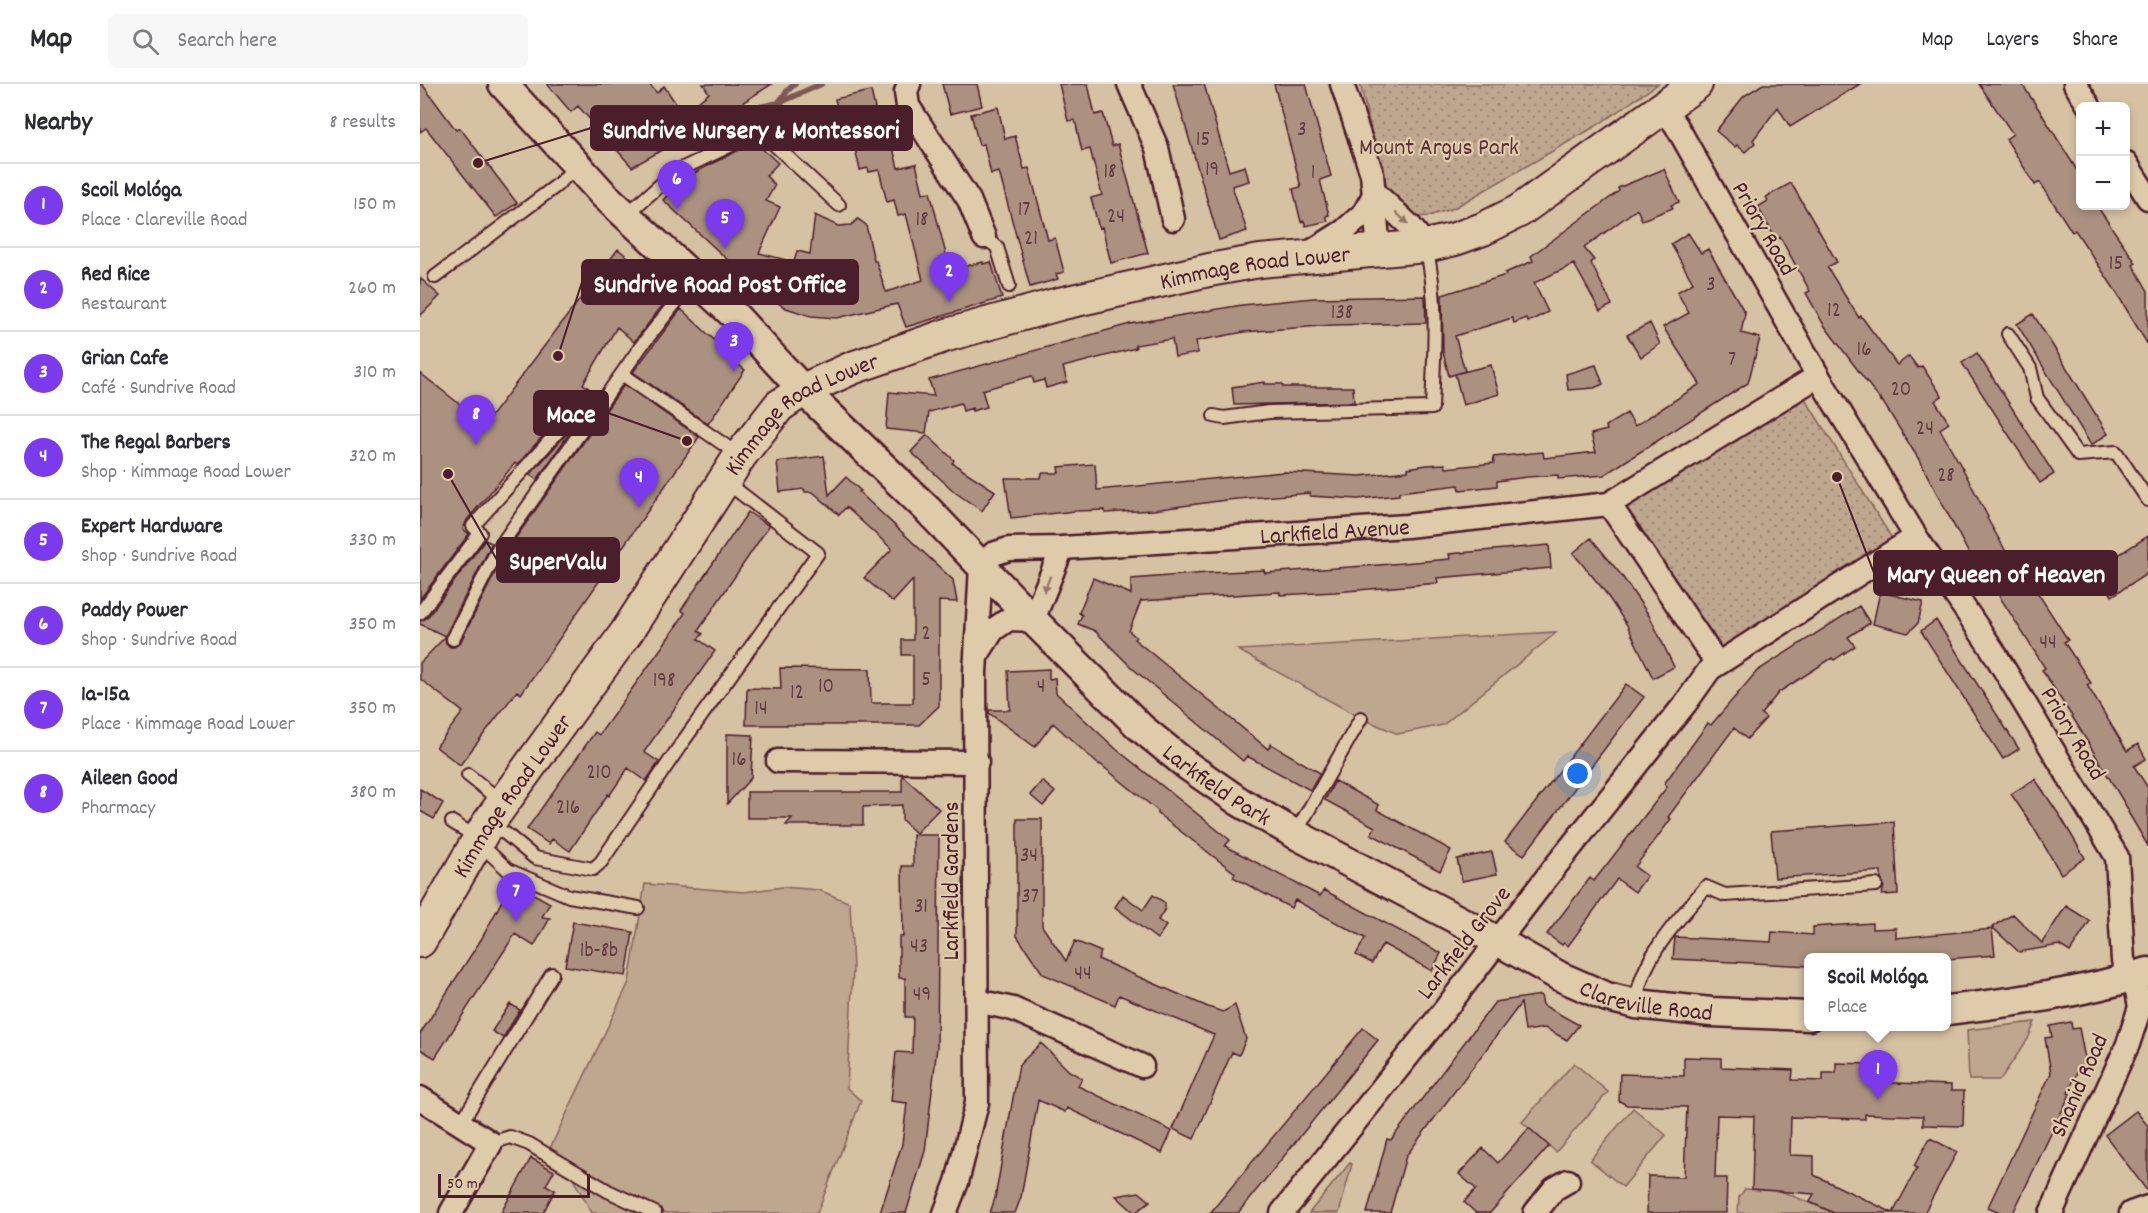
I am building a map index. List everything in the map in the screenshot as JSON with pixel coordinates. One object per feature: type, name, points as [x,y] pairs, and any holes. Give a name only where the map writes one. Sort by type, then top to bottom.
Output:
[{"type":"main road","name":"Kimmage Road Lower","points":[[420,941],[487,827],[626,633],[733,468],[779,406],[803,390],[852,368],[947,336],[1059,304],[1209,270],[1260,261],[1426,246],[1455,239],[1483,229],[1519,211],[1696,84]]},
{"type":"street","points":[[503,84],[626,216],[735,316],[803,390],[927,509],[981,566]]},
{"type":"street","points":[[909,84],[906,92],[908,106],[969,200],[984,237]]},
{"type":"street","points":[[1129,84],[1157,148],[1173,219]]},
{"type":"street","points":[[1342,84],[1369,163],[1375,193],[1379,251]]},
{"type":"street","points":[[2074,84],[2086,102]]},
{"type":"street","name":"Priory Road","points":[[1663,108],[1676,126],[1818,376],[1916,537],[1992,650],[2117,857],[2123,960],[2139,975]]},
{"type":"street","points":[[2130,169],[2148,198]]},
{"type":"street","points":[[1375,193],[1411,227],[1426,246]]},
{"type":"street","points":[[1304,256],[1344,231],[1364,213],[1375,193]]},
{"type":"street","points":[[1818,376],[1609,504],[1717,663],[1891,555],[1916,537]]},
{"type":"street","name":"Larkfield Avenue","points":[[981,566],[993,554],[1009,549],[1062,548],[1396,527],[1609,504]]},
{"type":"street","points":[[976,656],[993,630],[1009,620],[1032,620],[1062,548]]},
{"type":"street","name":"Larkfield Park","points":[[981,566],[1140,727],[1188,766],[1240,802],[1295,834],[1498,941]]},
{"type":"street","name":"Larkfield Gardens","points":[[945,1213],[957,1182],[976,1103],[976,656],[981,566]]},
{"type":"street","name":"Larkfield Grove","points":[[1282,1213],[1717,663]]},
{"type":"street","points":[[778,760],[976,762]]},
{"type":"street","name":"Clareville Road","points":[[1498,941],[1569,980],[1607,997],[1636,1004],[1723,1013],[1804,1016]]},
{"type":"street","points":[[1951,1010],[2036,999],[2139,975]]},
{"type":"street","name":"Shanid Road","points":[[2051,1213],[2135,1023],[2140,1007],[2137,990],[2139,975]]},
{"type":"street","points":[[977,1001],[1013,1009],[1142,1066]]},
{"type":"street","points":[[420,1098],[492,1143],[451,1213]]},
{"type":"street","points":[[1535,1213],[1554,1189],[1568,1181]]},
{"type":"street","points":[[2131,1213],[2148,1207]]},
{"type":"lane","points":[[626,216],[675,172],[750,136],[764,135],[839,206]]},
{"type":"lane","points":[[435,277],[556,186],[577,166]]},
{"type":"lane","points":[[984,237],[997,247],[1009,285]]},
{"type":"lane","points":[[1214,416],[1224,418],[1269,412],[1432,408],[1435,345],[1433,274],[1426,246]]},
{"type":"lane","points":[[453,639],[498,549],[622,374],[694,279]]},
{"type":"lane","points":[[2008,334],[2030,368],[2037,398],[2078,455],[2116,452],[2148,501]]},
{"type":"lane","points":[[452,822],[487,827],[506,834],[535,858],[593,869],[602,862],[682,743],[818,553],[733,468],[622,374]]},
{"type":"lane","points":[[420,613],[480,533],[473,526],[580,407]]},
{"type":"lane","points":[[1295,834],[1361,718]]},
{"type":"lane","points":[[468,775],[487,827],[508,870],[568,896],[638,908]]},
{"type":"lane","points":[[1636,1004],[1638,987],[1664,937],[1706,887],[1725,895],[1876,885]]},
{"type":"lane","points":[[461,1123],[552,974]]},
{"type":"lane","points":[[492,1143],[510,1137],[529,1144],[608,1191],[655,1213]]},
{"type":"green space","name":"Mount Argus Park","points":[[1360,84],[1658,84],[1596,126],[1454,208],[1429,216],[1403,218],[1387,197]]},
{"type":"green space","points":[[1804,397],[1893,540],[1713,652],[1623,509]]},
{"type":"green space","points":[[1557,632],[1443,725],[1398,734],[1361,718],[1238,650]]},
{"type":"green space","points":[[645,884],[744,892],[783,887],[819,890],[850,903],[853,968],[847,1088],[861,1101],[817,1213],[592,1213],[573,1179],[545,1159],[629,982]]},
{"type":"green space","points":[[2035,1022],[2028,1039],[2000,1080],[1969,1080],[1967,1030]]},
{"type":"green space","points":[[1574,1063],[1608,1092],[1556,1152],[1522,1122]]},
{"type":"green space","points":[[1633,1108],[1666,1135],[1623,1187],[1590,1160]]},
{"type":"green space","points":[[1350,1163],[1352,1164],[1339,1213],[1309,1213]]},
{"type":"green space","points":[[1745,1189],[1781,1191],[1834,1213],[1738,1213],[1739,1197]]},
{"type":"building","points":[[420,84],[456,130],[460,128],[517,203],[496,217],[426,128],[420,132]]},
{"type":"building","points":[[547,84],[649,84],[657,93],[664,86],[683,114],[709,93],[703,84],[772,84],[715,120],[632,167],[578,106],[571,112]]},
{"type":"building","points":[[942,84],[977,84],[982,106],[950,114]]},
{"type":"building","points":[[1059,84],[1088,84],[1095,115],[1103,113],[1112,146],[1118,144],[1148,253],[1111,263],[1102,227],[1099,228],[1091,198],[1102,195],[1090,149],[1082,151],[1075,120],[1068,121]]},
{"type":"building","points":[[1173,84],[1204,84],[1229,171],[1245,166],[1249,181],[1232,186],[1247,231],[1219,240]]},
{"type":"building","points":[[1274,84],[1306,84],[1331,176],[1320,180],[1329,215],[1326,216],[1328,221],[1306,226],[1304,221],[1301,222],[1293,189],[1301,187]]},
{"type":"building","points":[[1763,84],[1860,84],[1790,127],[1778,107],[1753,140],[1755,143],[1745,152],[1737,145],[1735,147],[1716,131],[1744,96]]},
{"type":"building","points":[[1979,84],[2022,84],[2038,108],[2076,169],[2076,210],[2100,210],[2136,263],[2133,265],[2148,291],[2148,345],[2075,230],[2072,232],[2040,182],[2035,185],[2006,139],[2013,134]]},
{"type":"building","points":[[871,91],[881,134],[889,132],[898,168],[916,164],[923,193],[930,192],[950,270],[991,262],[1002,298],[906,327],[897,304],[837,318],[811,316],[786,308],[767,296],[663,200],[684,179],[751,144],[757,144],[778,163],[766,176],[775,185],[766,201],[780,207],[759,253],[794,262],[797,251],[810,254],[815,215],[838,226],[851,225],[858,219],[866,225],[874,261],[876,261],[886,292],[923,280],[906,214],[898,216],[894,200],[887,202],[879,170],[869,172],[868,168],[860,170],[853,140],[845,142],[835,99]]},
{"type":"building","points":[[998,107],[1005,139],[1015,136],[1024,169],[1029,168],[1048,240],[1055,238],[1064,272],[1056,274],[1058,279],[1030,287],[999,172],[991,174],[984,144],[979,145],[971,114]]},
{"type":"building","points":[[1664,169],[1679,202],[1671,205],[1673,208],[1642,220],[1637,209],[1584,248],[1594,260],[1591,263],[1612,305],[1600,311],[1574,264],[1534,283],[1548,312],[1528,322],[1526,318],[1514,323],[1512,318],[1455,336],[1465,371],[1449,376],[1443,352],[1442,295],[1506,275],[1505,273],[1533,261],[1531,256],[1619,191],[1618,188]]},
{"type":"building","points":[[1791,183],[1837,262],[1827,267],[1859,318],[1861,316],[1897,365],[1909,356],[1918,368],[1922,366],[1942,396],[1935,401],[1949,423],[1940,429],[1987,518],[2017,571],[2021,567],[2068,640],[2064,642],[2091,683],[2087,685],[2127,751],[2138,744],[2146,759],[2134,766],[2148,788],[2148,846],[2075,721],[2042,670],[2045,668],[1986,575],[1982,578],[1918,458],[1881,399],[1881,401],[1824,325],[1806,293],[1810,291],[1780,237],[1776,240],[1758,207],[1768,201],[1766,197]]},
{"type":"building","points":[[1688,233],[1701,253],[1708,249],[1745,313],[1741,333],[1760,338],[1748,383],[1604,475],[1558,479],[1558,475],[1527,477],[1497,481],[1497,486],[1460,490],[1459,485],[1358,499],[1310,496],[1310,493],[1226,500],[1153,510],[1105,513],[1104,510],[1075,511],[1011,518],[1005,478],[1041,478],[1042,473],[1059,473],[1058,467],[1095,464],[1097,490],[1284,472],[1360,476],[1408,471],[1408,468],[1427,465],[1445,464],[1446,468],[1494,463],[1493,457],[1543,452],[1544,458],[1596,452],[1591,434],[1607,430],[1606,426],[1627,413],[1635,426],[1700,384],[1663,327],[1689,313],[1677,292],[1693,283],[1671,244]]},
{"type":"building","points":[[618,249],[657,281],[653,285],[669,297],[634,342],[617,327],[583,384],[597,394],[588,407],[586,401],[582,399],[574,401],[517,465],[515,463],[467,520],[463,529],[469,534],[420,599],[420,373],[485,424]]},
{"type":"building","points":[[420,278],[440,296],[420,316]]},
{"type":"building","points":[[1425,296],[1426,323],[1333,325],[1244,332],[1196,341],[1198,353],[1175,357],[1172,339],[1135,345],[1136,348],[1063,367],[1067,382],[1046,388],[1044,380],[1034,383],[1032,376],[982,390],[987,407],[963,411],[961,403],[929,412],[926,433],[886,429],[889,392],[934,396],[929,380],[1130,324],[1242,305],[1314,298]]},
{"type":"building","points":[[681,309],[726,351],[725,354],[745,370],[708,424],[633,372]]},
{"type":"building","points":[[2033,314],[2108,434],[2091,445],[2017,324]]},
{"type":"building","points":[[1650,323],[1660,344],[1641,357],[1627,335]]},
{"type":"building","points":[[1977,353],[2054,474],[2040,483],[1962,363]]},
{"type":"building","points":[[1491,365],[1499,394],[1463,405],[1455,374]]},
{"type":"building","points":[[1596,365],[1603,384],[1594,388],[1568,390],[1566,374]]},
{"type":"building","points":[[1265,382],[1265,384],[1282,384],[1283,387],[1353,387],[1354,402],[1234,405],[1232,387]]},
{"type":"building","points":[[624,385],[699,437],[521,694],[517,691],[460,765],[436,747],[463,712],[420,679],[420,663],[445,637],[450,647],[460,643],[505,553]]},
{"type":"building","points":[[577,422],[537,480],[530,475]]},
{"type":"building","points":[[927,435],[954,460],[952,463],[995,491],[982,511],[956,493],[911,452]]},
{"type":"building","points":[[824,456],[829,495],[846,477],[953,580],[957,602],[939,601],[939,706],[919,725],[746,725],[747,688],[781,689],[780,668],[870,669],[871,703],[913,703],[913,655],[902,655],[902,640],[913,640],[913,580],[893,602],[864,578],[892,549],[846,507],[839,515],[813,492],[805,492],[804,489],[780,492],[777,462]]},
{"type":"building","points":[[748,512],[769,526],[698,631],[703,634],[698,639],[715,651],[644,752],[659,762],[646,781],[628,768],[570,851],[552,839],[549,844],[527,829],[595,732],[599,735],[662,647],[685,613],[681,610]]},
{"type":"building","points":[[2148,536],[2148,573],[2112,596],[2096,569]]},
{"type":"building","points":[[1591,538],[1622,576],[1650,617],[1674,667],[1653,678],[1627,625],[1603,589],[1573,553]]},
{"type":"building","points":[[485,540],[492,543],[445,636],[420,624],[420,621],[427,618]]},
{"type":"building","points":[[1549,545],[1551,568],[1437,578],[1438,583],[1335,592],[1280,595],[1280,592],[1141,601],[1129,631],[1136,637],[1134,639],[1268,749],[1271,744],[1320,773],[1310,790],[1247,756],[1243,761],[1132,668],[1095,631],[1078,624],[1082,615],[1079,613],[1093,578],[1131,594],[1131,579],[1379,565],[1450,559],[1449,554]]},
{"type":"building","points":[[1880,592],[1923,602],[1918,623],[1908,633],[1873,624]]},
{"type":"building","points":[[1859,606],[1870,623],[1848,637],[1855,646],[1779,692],[1761,714],[1766,718],[1747,739],[1734,728],[1668,817],[1671,819],[1635,867],[1647,876],[1635,892],[1617,879],[1568,946],[1564,943],[1562,945],[1547,934],[1590,878],[1594,881],[1667,787],[1664,784],[1708,723],[1711,725],[1757,671]]},
{"type":"building","points":[[1936,620],[2019,749],[2003,759],[1921,631]]},
{"type":"building","points":[[1049,669],[1049,679],[1055,678],[1056,693],[1116,749],[1230,840],[1225,846],[1320,896],[1324,890],[1441,953],[1432,971],[1383,944],[1372,963],[1356,955],[1365,938],[1295,900],[1291,908],[1233,877],[1235,873],[1158,814],[1158,811],[1099,765],[1053,723],[1035,747],[989,713],[989,710],[1010,710],[1008,671]]},
{"type":"building","points":[[1626,684],[1644,697],[1524,855],[1505,842]]},
{"type":"building","points":[[727,734],[753,735],[751,778],[727,804]]},
{"type":"building","points":[[902,775],[939,809],[916,833],[902,820],[902,805],[863,807],[863,825],[786,825],[792,818],[747,818],[747,792],[902,792]]},
{"type":"building","points":[[2035,779],[2085,858],[2061,874],[2011,794]]},
{"type":"building","points":[[1042,781],[1055,792],[1043,806],[1030,795]]},
{"type":"building","points":[[1335,781],[1379,805],[1377,810],[1451,850],[1440,871],[1371,834],[1375,827],[1325,800]]},
{"type":"building","points":[[420,789],[443,803],[434,819],[420,811]]},
{"type":"building","points":[[1017,819],[1042,819],[1042,926],[1066,961],[1075,941],[1101,952],[1098,959],[1208,1007],[1223,1012],[1235,1005],[1246,1039],[1239,1055],[1232,1052],[1194,1139],[1173,1129],[1214,1035],[1119,995],[1115,1005],[1043,974],[1017,936]]},
{"type":"building","points":[[1894,822],[1898,894],[1882,895],[1884,885],[1881,871],[1775,878],[1771,831]]},
{"type":"building","points":[[913,835],[939,835],[937,1047],[925,1151],[906,1213],[880,1213],[902,1144],[907,1103],[891,1101],[896,1052],[912,1053],[913,1017],[905,1017],[905,978],[899,978],[899,936],[903,937],[902,866],[913,866]]},
{"type":"building","points":[[1492,852],[1497,874],[1462,881],[1457,859]]},
{"type":"building","points":[[512,882],[550,903],[542,917],[550,918],[534,946],[515,934],[435,1058],[420,1049],[420,1034],[482,938]]},
{"type":"building","points":[[1123,895],[1143,910],[1153,895],[1165,903],[1165,909],[1158,920],[1166,926],[1157,939],[1115,907]]},
{"type":"building","points":[[2066,906],[2090,921],[2070,952],[2059,945],[2019,952],[1992,927],[2013,914],[2042,943]]},
{"type":"building","points":[[573,922],[633,932],[626,976],[565,966]]},
{"type":"building","points":[[1872,923],[1872,929],[1896,928],[1896,938],[1992,929],[1995,955],[1951,959],[1951,953],[1804,953],[1804,966],[1673,959],[1675,937],[1771,942],[1772,932],[1813,935],[1813,927]]},
{"type":"building","points":[[1541,995],[1543,1005],[1579,1025],[1567,1040],[1545,1028],[1525,1031],[1521,1003],[1406,1156],[1390,1213],[1367,1213],[1387,1139],[1391,1140],[1495,1002]]},
{"type":"building","points":[[510,1004],[520,1010],[503,1038],[492,1031]]},
{"type":"building","points":[[2071,1022],[2072,1029],[2079,1028],[2086,1064],[2080,1066],[2068,1093],[2070,1094],[2013,1213],[2002,1213],[1988,1207],[2051,1073],[2045,1038],[2052,1037],[2050,1026]]},
{"type":"building","points":[[1363,1028],[1378,1040],[1238,1213],[1210,1213]]},
{"type":"building","points":[[1041,1043],[1069,1071],[1082,1078],[1078,1086],[1172,1131],[1162,1153],[1067,1108],[1065,1112],[1038,1100],[1021,1197],[1015,1213],[990,1213],[995,1198],[1019,1065]]},
{"type":"building","points":[[1684,1057],[1721,1058],[1721,1067],[1793,1070],[1792,1080],[1823,1081],[1823,1073],[1836,1073],[1836,1063],[1869,1064],[1868,1082],[1951,1085],[1951,1091],[1964,1091],[1963,1126],[1923,1125],[1923,1116],[1865,1114],[1865,1119],[1791,1117],[1790,1155],[1814,1156],[1814,1175],[1893,1213],[1834,1213],[1810,1202],[1814,1194],[1752,1189],[1754,1116],[1717,1115],[1715,1178],[1727,1178],[1726,1213],[1647,1213],[1648,1176],[1684,1177],[1687,1107],[1627,1105],[1619,1101],[1620,1074],[1684,1076]]},
{"type":"building","points":[[2136,1111],[2148,1126],[2148,1192],[2105,1135]]},
{"type":"building","points":[[1529,1128],[1549,1146],[1490,1213],[1476,1213],[1464,1202],[1476,1189],[1459,1174],[1483,1148],[1498,1163]]},
{"type":"building","points":[[1930,1138],[1957,1152],[1924,1213],[1893,1213],[1917,1168],[1914,1166]]},
{"type":"building","points":[[531,1158],[554,1171],[546,1185],[555,1190],[543,1213],[501,1213]]},
{"type":"building","points":[[1139,1192],[1150,1201],[1135,1213],[1116,1196]]},
{"type":"waterway","points":[[779,102],[795,84]]},
{"type":"waterway","points":[[754,108],[779,103],[821,84]]},
{"type":"place","name":"Sundrive Nursery & Montessori","points":[[478,163]]},
{"type":"place","name":"Paddy Power","points":[[677,210]]},
{"type":"place","name":"Expert Hardware","points":[[725,249]]},
{"type":"place","name":"Red Rice","points":[[949,302]]},
{"type":"place","name":"Sundrive Road Post Office","points":[[558,356]]},
{"type":"place","name":"Grian Cafe","points":[[734,372]]},
{"type":"place","name":"Mace","points":[[687,441]]},
{"type":"place","name":"Aileen Good","points":[[476,445]]},
{"type":"place","name":"SuperValu","points":[[448,474]]},
{"type":"place","name":"Mary Queen of Heaven","points":[[1837,477]]},
{"type":"place","name":"The Regal Barbers","points":[[639,508]]},
{"type":"place","name":"1a-15a","points":[[516,922]]},
{"type":"place","name":"Scoil Mológa","points":[[1878,1100]]}]
